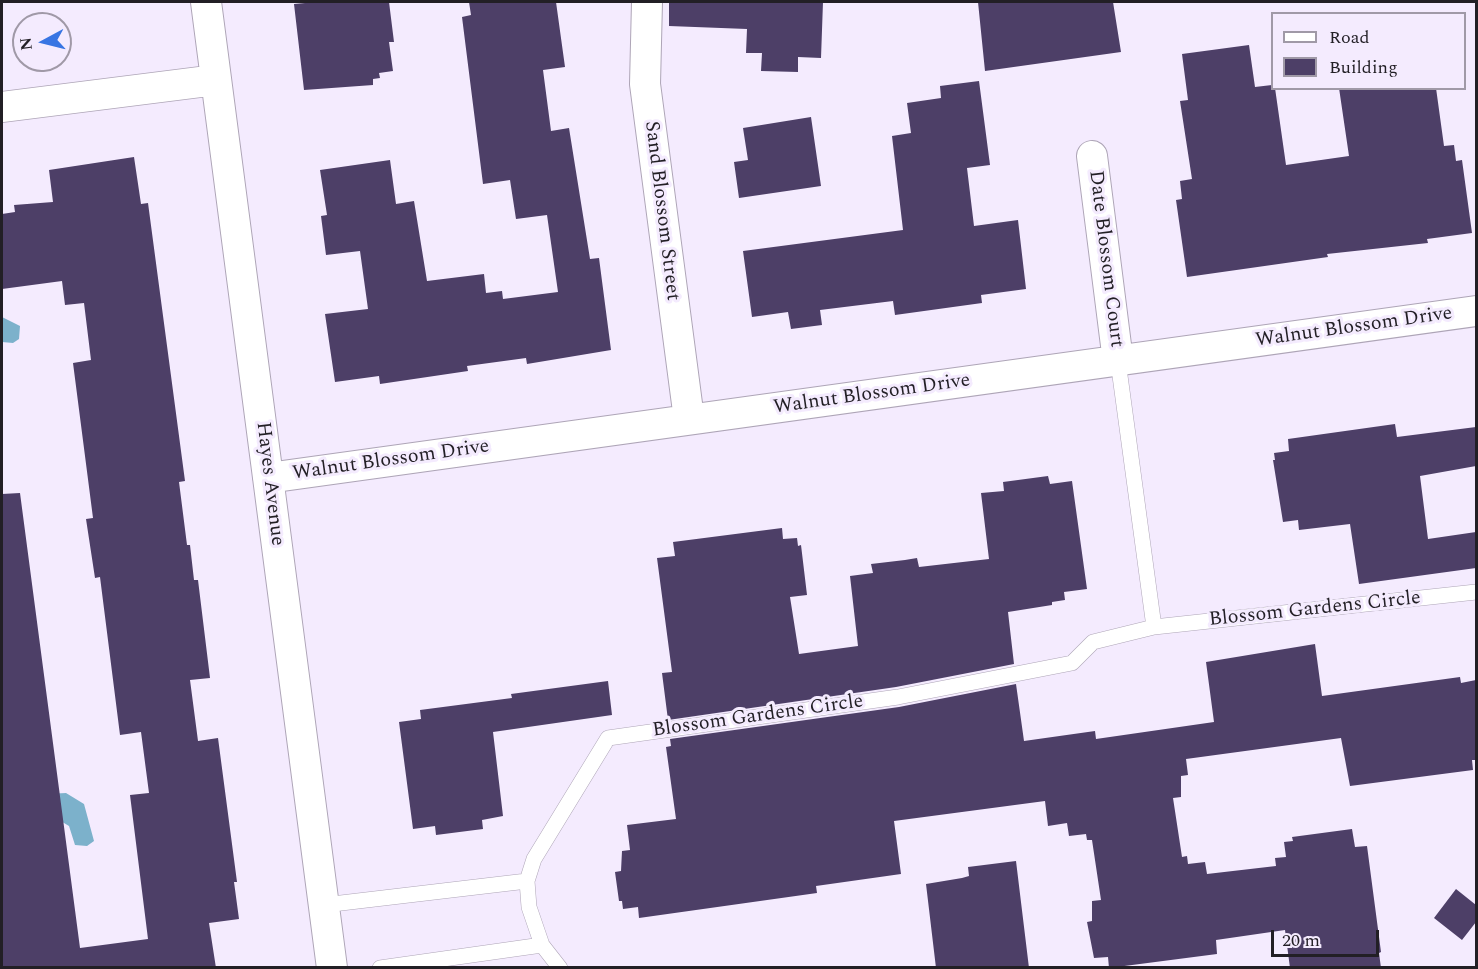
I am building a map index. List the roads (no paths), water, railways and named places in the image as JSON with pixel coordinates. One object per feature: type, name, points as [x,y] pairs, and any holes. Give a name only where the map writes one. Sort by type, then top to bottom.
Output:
[{"type":"street","name":"Hayes Avenue","points":[[206,2],[332,968]]},
{"type":"street","name":"Sand Blossom Street","points":[[647,2],[645,84],[689,419]]},
{"type":"street","points":[[2,107],[216,80]]},
{"type":"street","name":"Date Blossom Court","points":[[1092,156],[1118,361]]},
{"type":"street","name":"Walnut Blossom Drive","points":[[268,478],[1476,311]]},
{"type":"lane","points":[[1118,361],[1154,627]]},
{"type":"lane","name":"Blossom Gardens Circle","points":[[560,968],[542,945],[529,907],[527,881],[534,859],[608,738],[898,697],[1072,663],[1092,642],[1154,627],[1476,592]]},
{"type":"lane","points":[[324,905],[527,881]]},
{"type":"lane","points":[[380,968],[542,945]]},
{"type":"water","points":[[2,317],[20,326],[19,339],[13,343],[2,342]]},
{"type":"water","points":[[66,793],[84,804],[94,841],[87,846],[75,845],[69,826],[54,817],[47,794]]}]
